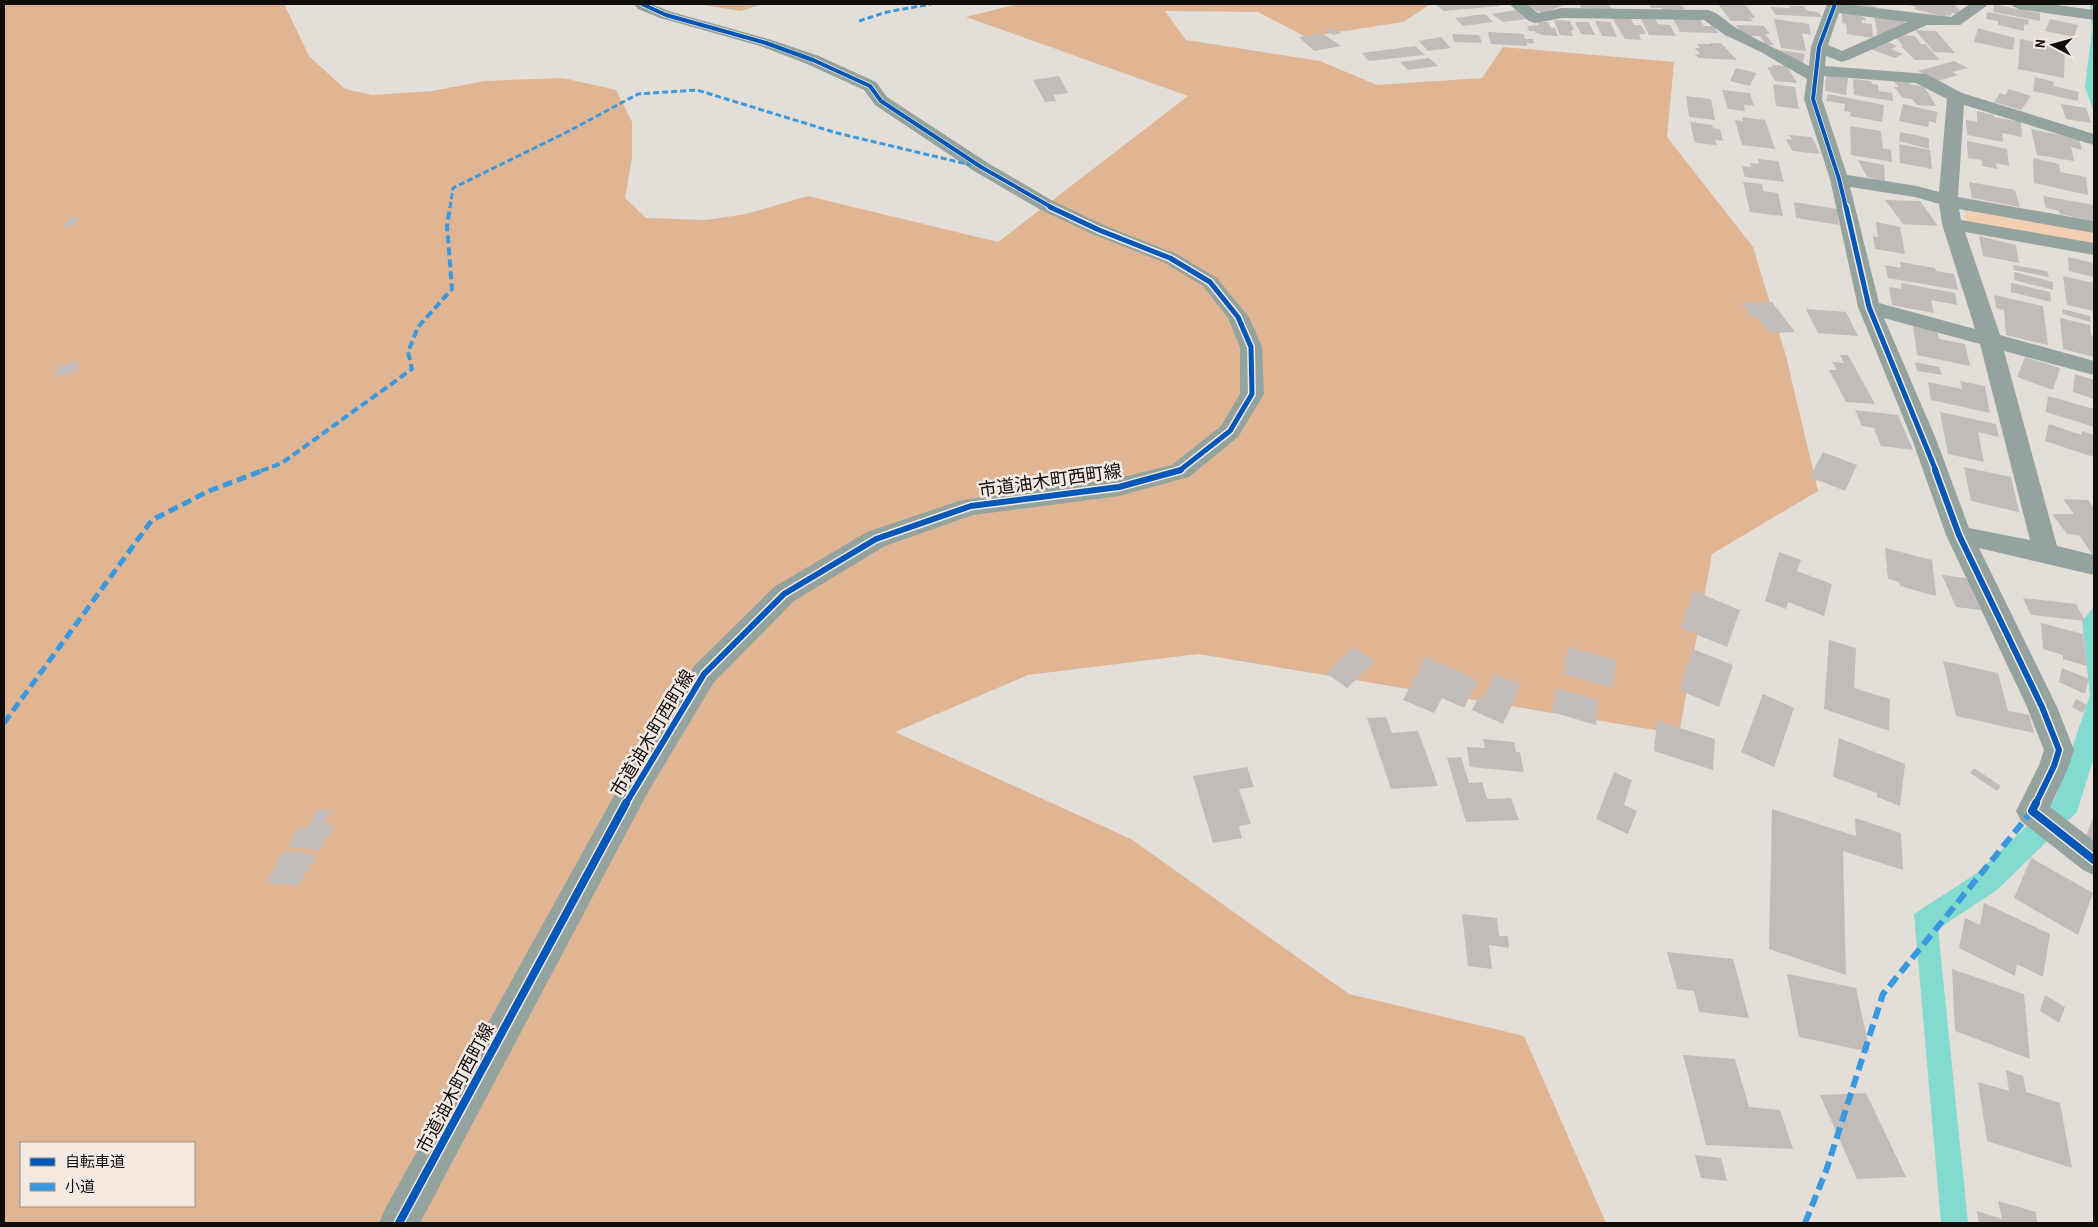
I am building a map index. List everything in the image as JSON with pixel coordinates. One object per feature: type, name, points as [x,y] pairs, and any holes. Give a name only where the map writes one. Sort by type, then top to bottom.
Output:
[{"type":"street","name":"市道油木町西町線","points":[[399,1223],[637,783],[704,674],[784,594],[876,540],[971,506],[1119,488],[1180,471],[1230,431],[1252,394],[1251,347],[1238,317],[1210,282],[1170,258],[1099,230],[1038,200],[981,167],[881,101],[870,86],[813,60],[766,43],[666,15],[642,4]]},
{"type":"street","points":[[1517,4],[1535,18],[1562,13],[1708,15],[1731,32],[1816,74],[1920,78],[1956,97],[2094,140]]},
{"type":"street","points":[[1980,4],[1954,22],[1925,20],[1834,6],[1819,47],[1813,99],[1839,178],[1869,306],[1924,439],[1959,535],[2042,706],[2059,750],[2054,766],[2032,811],[2094,860]]},
{"type":"street","points":[[2018,4],[2094,15]]},
{"type":"street","points":[[1819,47],[1842,57],[1925,20]]},
{"type":"street","points":[[1956,97],[1948,201],[1952,224],[1990,340],[2046,553]]},
{"type":"street","points":[[1839,178],[1917,192],[1948,201],[2094,227]]},
{"type":"street","points":[[1952,224],[2094,249]]},
{"type":"street","points":[[1869,306],[2094,368]]},
{"type":"street","points":[[1959,535],[2094,565]]},
{"type":"shaded area","points":[[4,4],[284,4],[309,56],[345,89],[372,95],[432,91],[485,81],[563,78],[616,90],[632,122],[632,158],[625,198],[646,218],[706,220],[746,214],[808,196],[998,242],[1188,96],[966,17],[1018,4],[1431,4],[1403,22],[1306,37],[1258,12],[1165,11],[1186,40],[1320,61],[1377,85],[1482,78],[1503,47],[1674,62],[1667,137],[1753,247],[1786,356],[1818,491],[1712,554],[1679,734],[1198,654],[1028,675],[895,732],[1131,839],[1349,994],[1524,1036],[1606,1223],[4,1223]]},
{"type":"shaded area","points":[[697,4],[763,4],[740,11]]},
{"type":"shaded area","points":[[1964,207],[2094,232],[2094,244],[1966,222]]},
{"type":"water","points":[[2090,4],[2094,4],[2094,112],[2085,87],[2092,30]]},
{"type":"water","points":[[2094,607],[2094,757],[2077,812],[1997,890],[1938,929],[1968,1223],[1941,1223],[1914,914],[1977,873],[2055,799],[2090,695],[2082,621]]},
{"type":"building","points":[[1497,4],[1500,6],[1443,11],[1437,5]]},
{"type":"building","points":[[1522,4],[1567,4],[1542,13]]},
{"type":"building","points":[[1580,4],[1609,4],[1612,10],[1581,8]]},
{"type":"building","points":[[1649,4],[1681,4],[1685,9],[1663,10],[1662,8],[1651,8]]},
{"type":"building","points":[[1718,4],[1746,5],[1755,18],[1750,18],[1753,21],[1731,21]]},
{"type":"building","points":[[1847,4],[1866,4],[1877,7],[1875,10],[1846,6]]},
{"type":"building","points":[[1905,4],[1949,4],[1960,9],[1957,14],[1952,13],[1950,16],[1947,15],[1945,17],[1914,9],[1916,7]]},
{"type":"building","points":[[1994,4],[2017,9],[2017,6],[2028,8],[2028,11],[2040,13],[2040,21],[1993,12]]},
{"type":"building","points":[[1789,6],[1803,6],[1808,11],[1818,12],[1822,17],[1776,15],[1770,7],[1791,8]]},
{"type":"building","points":[[1516,10],[1527,19],[1503,22],[1492,14]]},
{"type":"building","points":[[1842,12],[1862,15],[1866,21],[1862,20],[1862,23],[1872,24],[1873,38],[1847,34],[1846,24],[1842,23]]},
{"type":"building","points":[[1987,12],[2029,20],[2028,25],[2024,24],[2024,31],[1998,25],[1998,21],[1986,19]]},
{"type":"building","points":[[1485,14],[1493,22],[1463,26],[1455,18]]},
{"type":"building","points":[[1611,16],[1630,17],[1634,25],[1641,25],[1646,34],[1639,34],[1641,40],[1625,39]]},
{"type":"building","points":[[1874,16],[1904,18],[1905,25],[1878,37]]},
{"type":"building","points":[[1640,17],[1654,18],[1658,24],[1670,25],[1676,36],[1649,35]]},
{"type":"building","points":[[1673,18],[1700,19],[1704,26],[1714,26],[1718,33],[1680,32]]},
{"type":"building","points":[[1774,19],[1809,24],[1811,35],[1802,33],[1806,51],[1781,48]]},
{"type":"building","points":[[2050,19],[2078,25],[2074,37],[2045,31]]},
{"type":"building","points":[[1554,20],[1570,21],[1574,30],[1571,30],[1573,36],[1560,35]]},
{"type":"building","points":[[1595,21],[1610,22],[1617,37],[1602,36]]},
{"type":"building","points":[[1538,22],[1548,22],[1551,28],[1555,28],[1558,36],[1543,35],[1535,31],[1529,31],[1527,26],[1539,25]]},
{"type":"building","points":[[1575,22],[1589,22],[1595,35],[1581,34]]},
{"type":"building","points":[[1736,25],[1764,26],[1770,34],[1765,34],[1774,45],[1766,45],[1760,36],[1744,36]]},
{"type":"building","points":[[1334,28],[1341,33],[1333,35],[1325,30]]},
{"type":"building","points":[[1978,28],[2015,38],[2013,50],[1974,42]]},
{"type":"building","points":[[1915,30],[1936,31],[1955,53],[1934,52]]},
{"type":"building","points":[[1488,32],[1524,34],[1525,39],[1533,39],[1534,44],[1527,43],[1527,46],[1491,44]]},
{"type":"building","points":[[1322,33],[1341,46],[1314,51],[1299,37]]},
{"type":"building","points":[[1452,34],[1479,35],[1482,43],[1454,42]]},
{"type":"building","points":[[1897,35],[1915,36],[1921,44],[1925,44],[1940,60],[1915,60],[1901,46],[1903,46],[1896,38],[1900,38]]},
{"type":"building","points":[[1441,37],[1451,48],[1428,51],[1419,41]]},
{"type":"building","points":[[2020,39],[2065,47],[2064,78],[2018,69]]},
{"type":"building","points":[[1885,41],[1897,46],[1891,49],[1903,54],[1895,58],[1870,49]]},
{"type":"building","points":[[1721,43],[1737,60],[1698,58],[1695,54],[1700,54],[1695,48],[1700,48],[1697,44]]},
{"type":"building","points":[[1415,46],[1425,55],[1369,61],[1362,53]]},
{"type":"building","points":[[1780,50],[1805,54],[1802,66],[1779,53]]},
{"type":"building","points":[[1429,58],[1438,66],[1408,70],[1400,62]]},
{"type":"building","points":[[1954,61],[1968,68],[1952,72],[1958,75],[1937,81],[1918,71]]},
{"type":"building","points":[[1771,65],[1787,66],[1797,83],[1775,81],[1767,67],[1773,67]]},
{"type":"building","points":[[1736,68],[1756,73],[1750,86],[1730,81]]},
{"type":"building","points":[[1826,75],[1848,78],[1846,95],[1825,91]]},
{"type":"building","points":[[1059,76],[1068,93],[1053,95],[1056,101],[1045,102],[1033,80]]},
{"type":"building","points":[[2035,77],[2054,82],[2053,86],[2079,92],[2078,101],[2033,91]]},
{"type":"building","points":[[1853,79],[1871,81],[1872,84],[1878,85],[1879,91],[1892,93],[1893,101],[1854,95]]},
{"type":"building","points":[[1893,80],[1908,80],[1911,85],[1924,86],[1936,106],[1917,105],[1912,99],[1903,98],[1894,87],[1899,87]]},
{"type":"building","points":[[1773,84],[1795,87],[1799,109],[1776,106]]},
{"type":"building","points":[[2009,89],[2031,96],[2021,110],[1994,102],[2000,93],[2005,95]]},
{"type":"building","points":[[1722,90],[1750,93],[1754,106],[1744,105],[1745,111],[1728,109]]},
{"type":"building","points":[[1828,94],[1884,105],[1882,122],[1850,116],[1851,112],[1844,111],[1845,104],[1826,101]]},
{"type":"building","points":[[1686,96],[1711,99],[1715,120],[1689,117]]},
{"type":"building","points":[[1903,104],[1937,112],[1936,123],[1929,121],[1928,127],[1899,121]]},
{"type":"building","points":[[2061,104],[2086,108],[2091,123],[2066,119]]},
{"type":"building","points":[[1977,111],[1994,115],[1994,117],[2021,122],[2022,137],[2002,133],[2003,142],[1967,135],[1966,120],[1977,122]]},
{"type":"building","points":[[1742,117],[1765,120],[1775,149],[1742,145],[1735,120],[1743,121]]},
{"type":"building","points":[[1690,122],[1712,125],[1713,128],[1720,129],[1723,141],[1715,140],[1717,145],[1695,143]]},
{"type":"building","points":[[1850,126],[1881,131],[1883,148],[1891,150],[1892,162],[1851,155]]},
{"type":"building","points":[[2031,129],[2079,139],[2082,150],[2071,147],[2074,161],[2037,155]]},
{"type":"building","points":[[1900,132],[1929,138],[1929,149],[1899,141]]},
{"type":"building","points":[[1789,135],[1812,137],[1820,154],[1792,151],[1786,139],[1792,140]]},
{"type":"building","points":[[1967,141],[2007,149],[2009,166],[1996,163],[1997,169],[1982,166],[1982,160],[1968,158]]},
{"type":"building","points":[[1899,144],[1930,150],[1932,169],[1900,163]]},
{"type":"building","points":[[2033,158],[2059,164],[2060,172],[2086,177],[2088,195],[2034,183]]},
{"type":"building","points":[[1758,159],[1778,161],[1784,182],[1745,177],[1742,166],[1751,167],[1750,163],[1759,164]]},
{"type":"building","points":[[1858,160],[1884,165],[1885,182],[1867,177]]},
{"type":"building","points":[[1743,182],[1762,184],[1763,191],[1778,193],[1783,216],[1750,212]]},
{"type":"building","points":[[1969,182],[2015,190],[2020,207],[1972,198]]},
{"type":"building","points":[[2043,196],[2094,205],[2094,221],[2060,214],[2059,211],[2046,208]]},
{"type":"building","points":[[1885,200],[1920,201],[1938,226],[1903,224]]},
{"type":"building","points":[[1794,202],[1837,209],[1839,225],[1796,218]]},
{"type":"building","points":[[80,217],[74,226],[63,227],[69,218]]},
{"type":"building","points":[[1876,222],[1900,227],[1905,254],[1875,249],[1873,236],[1878,237]]},
{"type":"building","points":[[1979,236],[2016,245],[2019,263],[1983,256]]},
{"type":"building","points":[[2068,257],[2094,263],[2094,277],[2069,271]]},
{"type":"building","points":[[1900,262],[1935,268],[1936,271],[1954,274],[1958,290],[1888,278],[1885,265],[1901,268]]},
{"type":"building","points":[[2013,265],[2047,271],[2049,277],[2014,270]]},
{"type":"building","points":[[2014,272],[2053,282],[2053,290],[2014,280]]},
{"type":"building","points":[[2063,276],[2094,283],[2094,311],[2067,305]]},
{"type":"building","points":[[1901,283],[1955,293],[1957,305],[1931,300],[1934,313],[1892,305],[1889,287],[1902,289]]},
{"type":"building","points":[[2011,283],[2050,292],[2051,302],[2011,292]]},
{"type":"building","points":[[1994,295],[2043,306],[2048,345],[2006,335],[2004,310],[1996,308]]},
{"type":"building","points":[[1772,302],[1795,332],[1769,333],[1757,317],[1752,317],[1741,303]]},
{"type":"building","points":[[1806,309],[1846,312],[1858,336],[1818,333]]},
{"type":"building","points":[[2062,309],[2090,316],[2091,322],[2063,314]]},
{"type":"building","points":[[2060,318],[2090,325],[2091,335],[2094,336],[2094,357],[2063,349]]},
{"type":"building","points":[[1913,326],[1937,331],[1939,339],[1965,344],[1970,366],[1917,355]]},
{"type":"building","points":[[1840,355],[1848,355],[1875,404],[1846,402],[1829,370],[1837,370],[1832,362],[1844,363]]},
{"type":"building","points":[[2025,357],[2060,368],[2053,390],[2017,377]]},
{"type":"building","points":[[80,361],[77,372],[54,377],[58,366]]},
{"type":"building","points":[[1915,362],[1939,367],[1942,375],[1917,371]]},
{"type":"building","points":[[2075,374],[2094,380],[2094,399],[2073,392]]},
{"type":"building","points":[[1960,381],[1985,386],[1990,413],[1931,400],[1928,382],[1962,389]]},
{"type":"building","points":[[2048,396],[2094,409],[2094,427],[2046,412]]},
{"type":"building","points":[[1855,410],[1898,415],[1913,450],[1881,446],[1874,428],[1862,426]]},
{"type":"building","points":[[1940,412],[1996,424],[1999,437],[1978,432],[1984,462],[1948,454]]},
{"type":"building","points":[[2049,424],[2081,435],[2082,431],[2094,435],[2094,457],[2045,441]]},
{"type":"building","points":[[1823,452],[1857,465],[1845,491],[1810,477]]},
{"type":"building","points":[[1964,467],[2011,477],[2019,512],[1971,501]]},
{"type":"building","points":[[2063,499],[2088,500],[2094,508],[2094,557],[2079,535],[2067,534],[2052,514],[2074,514]]},
{"type":"building","points":[[1885,548],[1932,560],[1936,596],[1900,586],[1899,582],[1888,579]]},
{"type":"building","points":[[1779,552],[1801,560],[1797,571],[1832,584],[1824,616],[1788,602],[1786,609],[1765,601]]},
{"type":"building","points":[[1942,575],[1966,578],[1981,610],[1956,607]]},
{"type":"building","points":[[1694,591],[1740,610],[1727,647],[1680,628]]},
{"type":"building","points":[[2023,598],[2076,604],[2085,621],[2031,615]]},
{"type":"building","points":[[2041,623],[2083,634],[2087,666],[2063,659],[2063,655],[2043,649]]},
{"type":"building","points":[[1829,640],[1856,648],[1854,688],[1890,699],[1889,731],[1824,709]]},
{"type":"building","points":[[1353,647],[1375,662],[1347,688],[1326,673]]},
{"type":"building","points":[[1568,647],[1616,660],[1613,688],[1564,674]]},
{"type":"building","points":[[1693,649],[1733,665],[1719,707],[1679,690]]},
{"type":"building","points":[[1426,657],[1478,680],[1464,708],[1442,698],[1434,713],[1403,700]]},
{"type":"building","points":[[1943,661],[1998,673],[2008,711],[2029,715],[2034,733],[1956,716]]},
{"type":"building","points":[[2062,668],[2089,679],[2085,694],[2059,682]]},
{"type":"building","points":[[1495,674],[1521,685],[1503,724],[1472,710],[1479,696],[1483,698]]},
{"type":"building","points":[[1556,688],[1598,700],[1596,725],[1552,712]]},
{"type":"building","points":[[1763,694],[1794,708],[1774,767],[1741,752]]},
{"type":"building","points":[[2076,699],[2087,705],[2083,713],[2072,707]]},
{"type":"building","points":[[1386,717],[1392,733],[1418,731],[1438,786],[1391,789],[1367,718]]},
{"type":"building","points":[[1657,721],[1715,739],[1713,770],[1654,751]]},
{"type":"building","points":[[1839,738],[1905,764],[1900,806],[1877,797],[1877,793],[1833,777]]},
{"type":"building","points":[[1483,739],[1514,742],[1516,752],[1520,752],[1524,772],[1470,767],[1467,747],[1485,748]]},
{"type":"building","points":[[1461,757],[1469,783],[1482,782],[1487,799],[1511,798],[1519,820],[1466,822],[1447,758]]},
{"type":"building","points":[[1247,767],[1254,787],[1239,789],[1251,824],[1239,826],[1242,838],[1213,843],[1193,776]]},
{"type":"building","points":[[1974,768],[2001,786],[1997,791],[1970,773]]},
{"type":"building","points":[[1614,772],[1632,780],[1624,805],[1637,811],[1628,834],[1596,819]]},
{"type":"building","points":[[318,809],[331,810],[323,824],[334,825],[320,850],[288,847],[299,828],[306,829]]},
{"type":"building","points":[[1772,809],[1856,836],[1855,818],[1901,833],[1903,870],[1843,851],[1846,975],[1769,949]]},
{"type":"building","points":[[2094,815],[2094,842],[2086,837]]},
{"type":"building","points":[[284,851],[316,855],[299,886],[266,882]]},
{"type":"building","points":[[2031,858],[2093,893],[2078,935],[2014,898]]},
{"type":"building","points":[[1984,903],[2050,934],[2043,977],[2017,964],[2015,976],[1959,948],[1965,918],[1980,925]]},
{"type":"building","points":[[1462,914],[1497,918],[1499,936],[1508,936],[1509,948],[1489,945],[1492,969],[1468,966]]},
{"type":"building","points":[[1667,952],[1733,959],[1749,1018],[1699,1012],[1694,991],[1677,989]]},
{"type":"building","points":[[1952,969],[2024,994],[2030,1059],[1955,1031]]},
{"type":"building","points":[[1787,974],[1856,988],[1870,1052],[1799,1037]]},
{"type":"building","points":[[2045,995],[2065,1007],[2059,1023],[2040,1011]]},
{"type":"building","points":[[1683,1055],[1735,1059],[1749,1107],[1780,1110],[1793,1149],[1706,1145]]},
{"type":"building","points":[[2006,1070],[2023,1076],[2026,1092],[2060,1103],[2072,1168],[1987,1141],[1978,1082],[2009,1091]]},
{"type":"building","points":[[1866,1093],[1906,1177],[1857,1179],[1820,1095]]},
{"type":"building","points":[[1695,1155],[1721,1158],[1727,1181],[1701,1178]]},
{"type":"building","points":[[1998,1201],[2036,1212],[2037,1223],[1979,1223],[1977,1211],[2002,1219]]},
{"type":"marked path","points":[[859,21],[887,12],[931,4]]},
{"type":"marked path","points":[[4,723],[152,520],[209,491],[282,463],[412,369],[408,352],[418,327],[452,289],[447,226],[453,188],[567,132],[638,94],[697,90],[837,133],[971,165]]},
{"type":"marked path","points":[[1805,1223],[1826,1171],[1883,994],[2032,811]]},
{"type":"cycle path","points":[[399,1223],[637,783],[704,674],[784,594],[876,539],[971,506],[1119,487],[1180,471],[1230,431],[1252,394],[1251,347],[1238,317],[1210,282],[1170,258],[1099,230],[1046,205],[981,167],[881,101],[870,86],[813,60],[766,43],[666,15],[642,4]]},
{"type":"cycle path","points":[[1835,4],[1819,47],[1813,99],[1839,179],[1869,307],[1924,439],[1959,535],[2042,707],[2059,750],[2054,766],[2032,811],[2094,860]]}]
